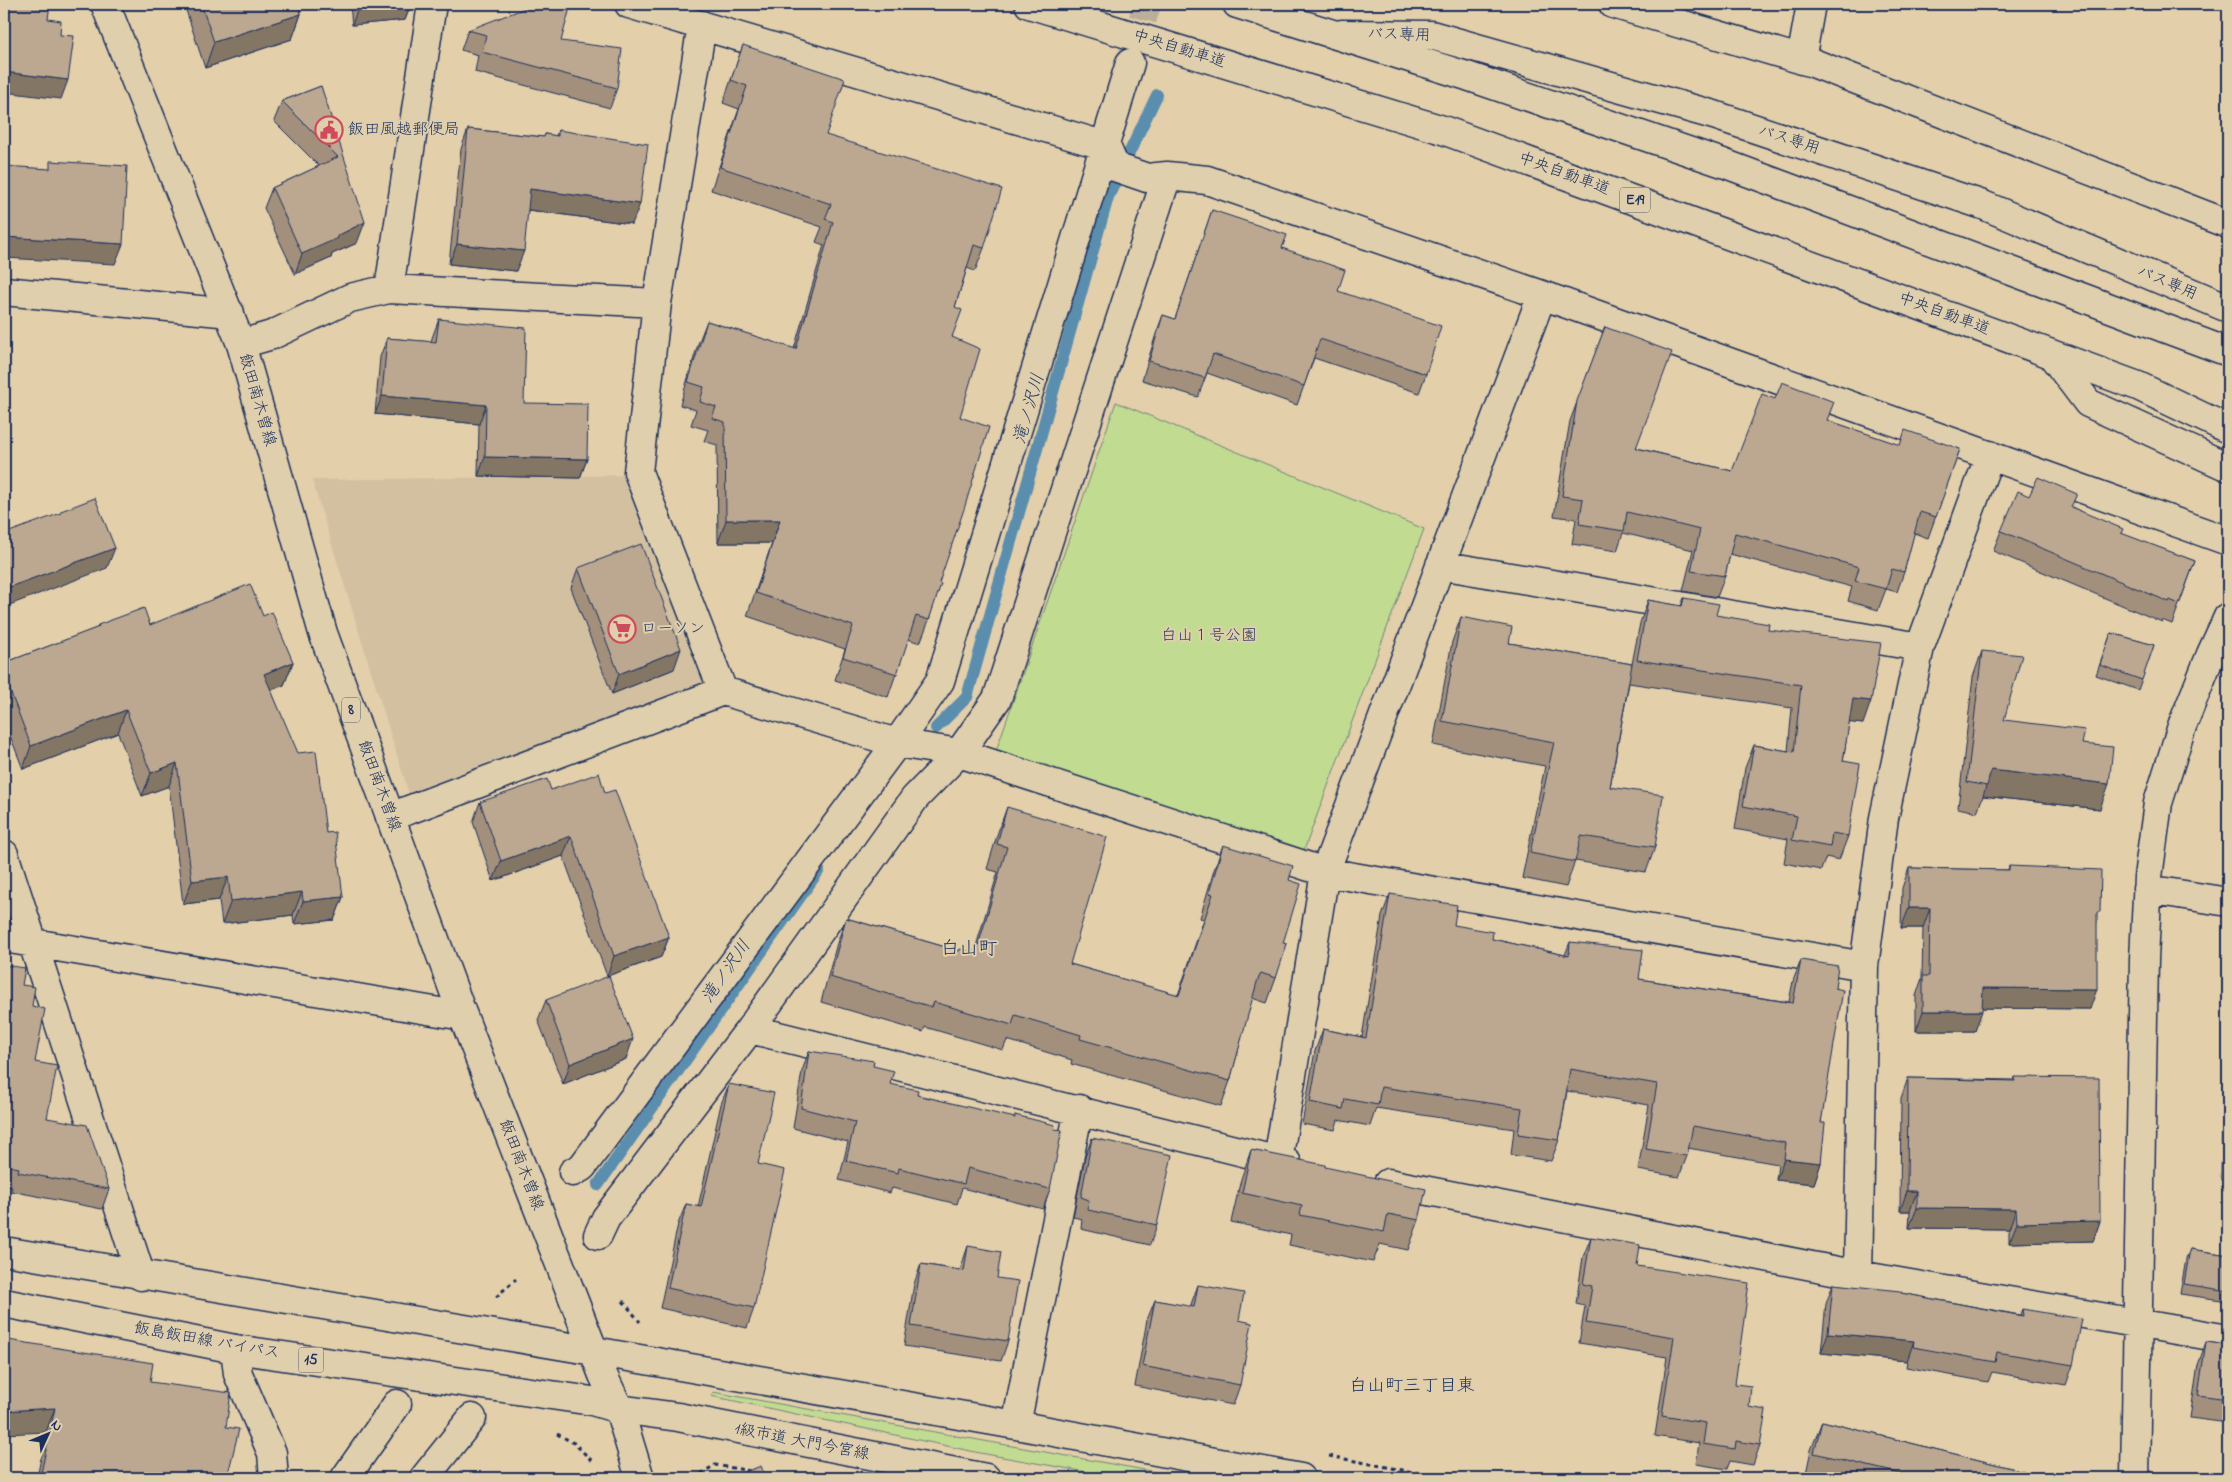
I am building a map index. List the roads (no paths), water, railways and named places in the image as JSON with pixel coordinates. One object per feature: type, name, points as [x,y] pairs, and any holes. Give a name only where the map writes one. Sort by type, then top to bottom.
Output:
[{"type":"main road","name":"飯田南木曽線","points":[[105,4],[230,313],[241,344],[323,633],[463,1016],[618,1409],[640,1478]]},
{"type":"main road","points":[[389,289],[432,4]]},
{"type":"main road","points":[[628,4],[702,25],[1111,157],[1157,177],[1207,180],[1542,295],[2228,541]]},
{"type":"main road","name":"中央自動車道","points":[[1029,4],[1443,130],[2138,386],[2228,428]]},
{"type":"main road","points":[[1237,4],[1723,163],[2228,352]]},
{"type":"main road","points":[[1613,4],[1801,60],[2228,224]]},
{"type":"main road","points":[[1801,60],[1811,4]]},
{"type":"main road","points":[[702,25],[658,303],[638,472],[723,691]]},
{"type":"main road","name":"バス専用","points":[[1333,34],[1431,35],[1714,115],[1983,205],[2228,308]]},
{"type":"main road","points":[[573,1172],[582,1167],[897,743],[940,681],[1111,157],[1130,63]]},
{"type":"main road","points":[[598,1235],[606,1218],[750,1029],[915,798],[959,753],[997,699],[1157,177]]},
{"type":"main road","points":[[241,344],[272,335],[350,298],[389,289],[658,303]]},
{"type":"main road","points":[[4,291],[230,313]]},
{"type":"main road","points":[[1278,1161],[1325,872],[1542,295]]},
{"type":"main road","points":[[2051,354],[2088,404],[2228,467]]},
{"type":"main road","points":[[1858,1275],[1864,966],[1884,818],[1920,647],[1990,455]]},
{"type":"main road","points":[[1440,565],[1920,647]]},
{"type":"main road","points":[[2135,1478],[2147,889],[2158,803],[2182,726],[2228,617]]},
{"type":"main road","points":[[390,816],[723,691],[897,743],[959,753],[1325,872],[1864,966]]},
{"type":"main road","points":[[4,854],[142,1276]]},
{"type":"main road","points":[[2147,889],[2228,902]]},
{"type":"main road","points":[[4,938],[463,1016]]},
{"type":"main road","points":[[750,1029],[1278,1161],[1307,1166]]},
{"type":"main road","points":[[1016,1425],[1079,1110]]},
{"type":"main road","points":[[1365,1178],[1858,1275],[2228,1339]]},
{"type":"main road","points":[[4,1250],[142,1276],[1016,1425],[1301,1478]]},
{"type":"main road","name":"飯島飯田線 バイパス","points":[[4,1303],[235,1349],[592,1400],[618,1409]]},
{"type":"main road","points":[[235,1349],[238,1374],[272,1453],[274,1478]]},
{"type":"main road","points":[[345,1478],[397,1404]]},
{"type":"main road","name":"1級市道 大門今宮線","points":[[618,1409],[678,1417],[986,1478]]},
{"type":"main road","points":[[424,1478],[472,1418]]},
{"type":"waterway","name":"滝ノ沢川","points":[[936,728],[967,697],[1108,197],[1157,95]]},
{"type":"waterway","name":"滝ノ沢川","points":[[598,1185],[819,870]]},
{"type":"tunnel","points":[[1131,60],[1147,4]]},
{"type":"place","name":"飯田風越郵便局","points":[[329,130]]},
{"type":"place","name":"ローソン","points":[[622,629]]},
{"type":"district","name":"白山町","points":[[969,949]]},
{"type":"district","name":"白山町三丁目東","points":[[1412,1387]]},
{"type":"park label","name":"白山１号公園","points":[[1209,636]]}]
